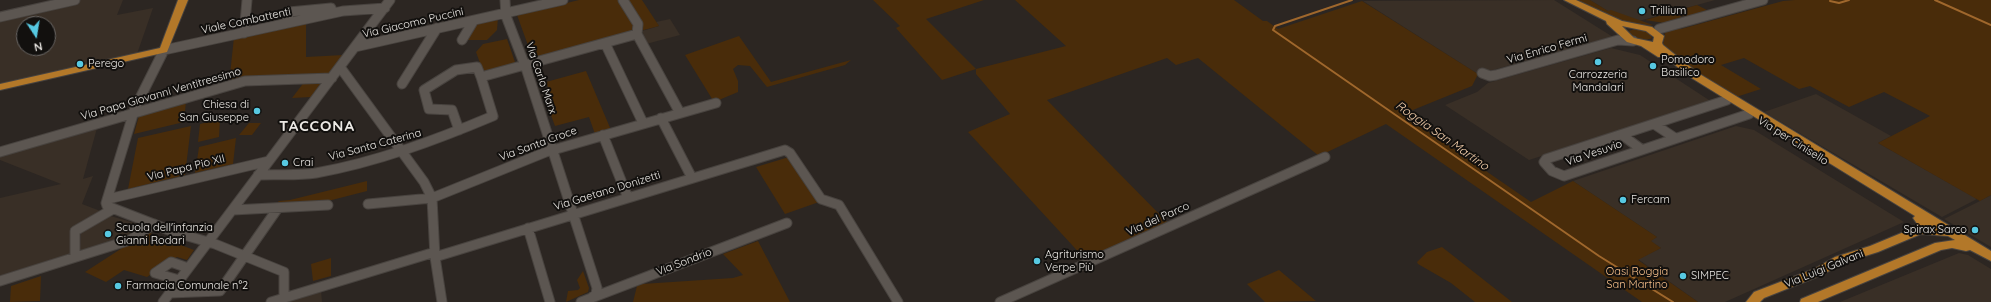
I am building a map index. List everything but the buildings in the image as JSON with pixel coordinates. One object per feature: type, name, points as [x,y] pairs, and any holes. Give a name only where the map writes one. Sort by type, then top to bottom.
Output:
[{"type":"main road","points":[[0,87],[164,50],[183,0]]},
{"type":"main road","name":"Via per Cinisello","points":[[1562,0],[1610,23],[1620,35],[1655,50],[1687,76],[1919,220],[1991,257]]},
{"type":"main road","name":"Via per Cinisello","points":[[1569,0],[1614,21],[1630,26],[1647,28],[1658,35],[1661,49],[1694,75],[1919,220],[1972,248],[1991,262]]},
{"type":"main road","points":[[1620,35],[1624,27],[1630,26]]},
{"type":"main road","name":"Via per Cinisello","points":[[1644,44],[1658,35]]},
{"type":"main road","name":"Via Luigi Galvani","points":[[1752,302],[1759,295],[1818,272],[1839,260],[1874,249],[1919,220],[1945,233]]},
{"type":"main road","points":[[1939,246],[1945,239],[1945,233]]},
{"type":"main road","name":"Via Luigi Galvani","points":[[1806,302],[1939,246],[1952,244],[1972,248]]},
{"type":"street","points":[[0,17],[75,0]]},
{"type":"street","points":[[244,33],[247,0]]},
{"type":"street","points":[[163,302],[390,0]]},
{"type":"street","name":"Via Carlo Marx","points":[[505,0],[505,13],[525,65],[597,288],[596,294],[586,300]]},
{"type":"street","name":"Via Giacomo Puccini","points":[[355,47],[563,0]]},
{"type":"street","points":[[623,0],[638,24],[637,34],[680,113]]},
{"type":"street","points":[[1658,35],[1763,0]]},
{"type":"street","points":[[288,23],[289,8],[332,10],[385,8]]},
{"type":"street","name":"Viale Combattenti","points":[[164,50],[288,23],[332,10]]},
{"type":"street","name":"Via Giacomo Puccini","points":[[462,40],[474,20]]},
{"type":"street","points":[[402,84],[437,28]]},
{"type":"street","points":[[459,130],[452,110],[429,110],[424,90],[459,69],[478,67],[481,77],[637,34]]},
{"type":"street","name":"Via Enrico Fermi","points":[[1482,73],[1490,76],[1496,75],[1620,35]]},
{"type":"street","points":[[605,43],[643,123]]},
{"type":"street","points":[[164,50],[134,113],[107,206],[246,256],[284,272],[284,298]]},
{"type":"street","points":[[340,67],[424,182],[432,198],[435,254],[442,302]]},
{"type":"street","name":"Via Santa Caterina","points":[[258,176],[311,174],[402,151],[493,116],[481,77]]},
{"type":"street","name":"Via Papa Giovanni Ventitreesimo","points":[[0,152],[245,81],[332,78]]},
{"type":"street","name":"Via Vesuvio","points":[[1727,100],[1546,159],[1544,162],[1552,170],[1564,176],[1749,114]]},
{"type":"street","name":"Via Santa Croce","points":[[368,204],[432,198],[552,150],[716,103]]},
{"type":"street","points":[[661,118],[692,178]]},
{"type":"street","points":[[1654,124],[1675,138]]},
{"type":"street","points":[[603,135],[628,198]]},
{"type":"street","points":[[1622,135],[1642,149]]},
{"type":"street","name":"Via Gaetano Donizetti","points":[[271,302],[528,228],[785,150],[790,153],[821,198],[839,205],[898,302]]},
{"type":"street","name":"Via del Parco","points":[[1000,302],[1325,157]]},
{"type":"street","name":"Via Papa Pio XII","points":[[108,199],[270,161]]},
{"type":"street","points":[[232,210],[328,205]]},
{"type":"street","points":[[170,293],[220,291],[246,256],[278,208]]},
{"type":"street","points":[[75,257],[75,231],[113,209]]},
{"type":"street","name":"Via Sondrio","points":[[586,300],[787,223]]},
{"type":"street","points":[[0,281],[130,240],[154,224]]},
{"type":"street","points":[[528,228],[550,302]]},
{"type":"street","points":[[179,280],[155,273],[171,262],[188,268]]},
{"type":"shaded area","points":[[80,0],[123,0],[117,15],[153,8],[137,54],[0,84],[0,18]]},
{"type":"shaded area","points":[[1554,0],[1613,37],[1478,74],[1363,1]]},
{"type":"shaded area","name":"Trillium","points":[[1590,0],[1715,0],[1639,21],[1619,18]]},
{"type":"shaded area","points":[[670,19],[680,35],[646,44],[642,31],[659,26],[656,22]]},
{"type":"shaded area","points":[[1611,48],[1640,55],[1712,102],[1529,160],[1445,105],[1477,92],[1488,83]]},
{"type":"shaded area","points":[[1816,94],[1891,136],[1878,143],[1977,199],[1942,217],[1764,112]]},
{"type":"shaded area","points":[[1736,126],[1754,130],[1904,222],[1725,302],[1698,302],[1638,259],[1661,248],[1650,241],[1657,237],[1573,181]]},
{"type":"shaded area","points":[[97,128],[83,179],[93,176],[82,204],[103,212],[71,230],[70,256],[0,278],[0,198],[61,184],[0,160],[0,155]]},
{"type":"shaded area","points":[[1991,195],[1991,247],[1944,219],[1980,201]]},
{"type":"shaded area","name":"Scuola dell'infanzia Gianni Rodari","points":[[107,215],[145,226],[130,238],[80,253],[81,230]]},
{"type":"shaded area","points":[[1959,253],[1968,255],[1991,269],[1991,302],[1840,302]]},
{"type":"shaded area","points":[[321,290],[322,302],[282,302]]},
{"type":"green space","points":[[579,0],[642,0],[659,26],[533,59],[517,15]]},
{"type":"green space","points":[[873,0],[984,0],[926,19],[976,69],[942,80],[896,28],[900,26]]},
{"type":"green space","name":"Oasi Roggia San Martino","points":[[1015,0],[1234,0],[1263,21],[1267,21],[1278,29],[1362,1],[1478,74],[1472,86],[1403,114],[1531,202],[1573,181],[1657,237],[1651,241],[1661,248],[1638,260],[1698,302],[1642,302],[1386,124],[1319,156],[1198,58],[1176,65],[1167,58],[1047,100],[1169,224],[1090,259],[1084,258],[968,132],[1010,114],[976,74],[976,69],[1066,46]]},
{"type":"green space","points":[[1575,0],[1590,0],[1608,11],[1611,10],[1653,25],[1644,26],[1624,22]]},
{"type":"green space","points":[[1991,0],[1991,195],[1980,201],[1878,143],[1930,116],[1884,92],[1849,107],[1810,86],[1799,89],[1744,58],[1721,65],[1761,89],[1736,97],[1695,72],[1663,45],[1665,32],[1677,27],[1681,29],[1783,1]]},
{"type":"green space","points":[[1697,5],[1707,10],[1685,17],[1676,11]]},
{"type":"green space","points":[[1673,12],[1682,17],[1668,22],[1671,24],[1645,20]]},
{"type":"green space","points":[[498,17],[497,30],[487,40],[465,40],[477,21]]},
{"type":"green space","points":[[306,23],[306,57],[344,55],[328,75],[229,84],[234,37]]},
{"type":"green space","points":[[1635,29],[1649,32],[1652,38],[1645,40],[1635,38],[1629,31]]},
{"type":"green space","points":[[739,36],[771,82],[851,60],[845,65],[767,87],[750,66],[738,65],[733,69],[738,81],[738,92],[714,102],[685,55]]},
{"type":"green space","points":[[507,39],[516,65],[484,74],[476,52],[483,44]]},
{"type":"green space","points":[[586,71],[611,130],[595,134],[589,117],[555,126],[546,102],[553,100],[546,82]]},
{"type":"green space","points":[[323,80],[311,97],[292,98],[305,81]]},
{"type":"green space","points":[[186,101],[184,122],[134,134],[139,116]]},
{"type":"green space","points":[[220,119],[219,137],[198,142],[200,124]]},
{"type":"green space","points":[[249,123],[261,123],[252,135],[239,135]]},
{"type":"green space","points":[[191,126],[185,175],[128,189],[138,138]]},
{"type":"green space","points":[[236,138],[233,164],[195,173],[199,147]]},
{"type":"green space","points":[[789,157],[819,202],[785,214],[756,167]]},
{"type":"green space","points":[[367,181],[367,191],[328,201],[276,204],[279,201],[290,200]]},
{"type":"green space","points":[[147,232],[194,250],[187,260],[177,257],[147,277],[124,270],[106,282],[85,272]]},
{"type":"green space","points":[[758,241],[790,302],[633,302],[637,286],[642,284],[733,278],[743,275],[723,254]]},
{"type":"green space","points":[[1442,247],[1512,302],[1475,302],[1451,283],[1418,264],[1417,262],[1427,252]]},
{"type":"green space","points":[[331,258],[331,276],[313,281],[311,264]]},
{"type":"green space","points":[[1279,270],[1316,301],[1265,302],[1247,284]]},
{"type":"green space","points":[[583,271],[589,288],[588,292],[566,302],[568,291],[578,290],[580,288],[577,280]]},
{"type":"green space","points":[[41,276],[40,301],[10,302],[11,286]]},
{"type":"waterway","name":"Roggia San Martino","points":[[1352,0],[1275,26],[1273,30],[1599,256],[1673,302]]},
{"type":"waterway","points":[[1830,1],[1839,3],[1849,0]]},
{"type":"waterway","points":[[1935,0],[1991,25]]},
{"type":"place","name":"Trillium","points":[[1642,11]]},
{"type":"place","name":"Carrozzeria Mandalari","points":[[1598,62]]},
{"type":"place","name":"Perego","points":[[80,64]]},
{"type":"place","name":"Pomodoro Basilico","points":[[1653,66]]},
{"type":"place","name":"Chiesa di San Giuseppe","points":[[257,111]]},
{"type":"place","name":"Crai","points":[[285,163]]},
{"type":"place","name":"Fercam","points":[[1623,200]]},
{"type":"place","name":"Spirax Sarco","points":[[1975,230]]},
{"type":"place","name":"Scuola dell'infanzia Gianni Rodari","points":[[108,234]]},
{"type":"place","name":"Agriturismo Verpe Più","points":[[1037,261]]},
{"type":"place","name":"SIMPEC","points":[[1683,276]]},
{"type":"place","name":"Farmacia Comunale n°2","points":[[118,286]]},
{"type":"district","name":"TACCONA","points":[[317,126]]}]
